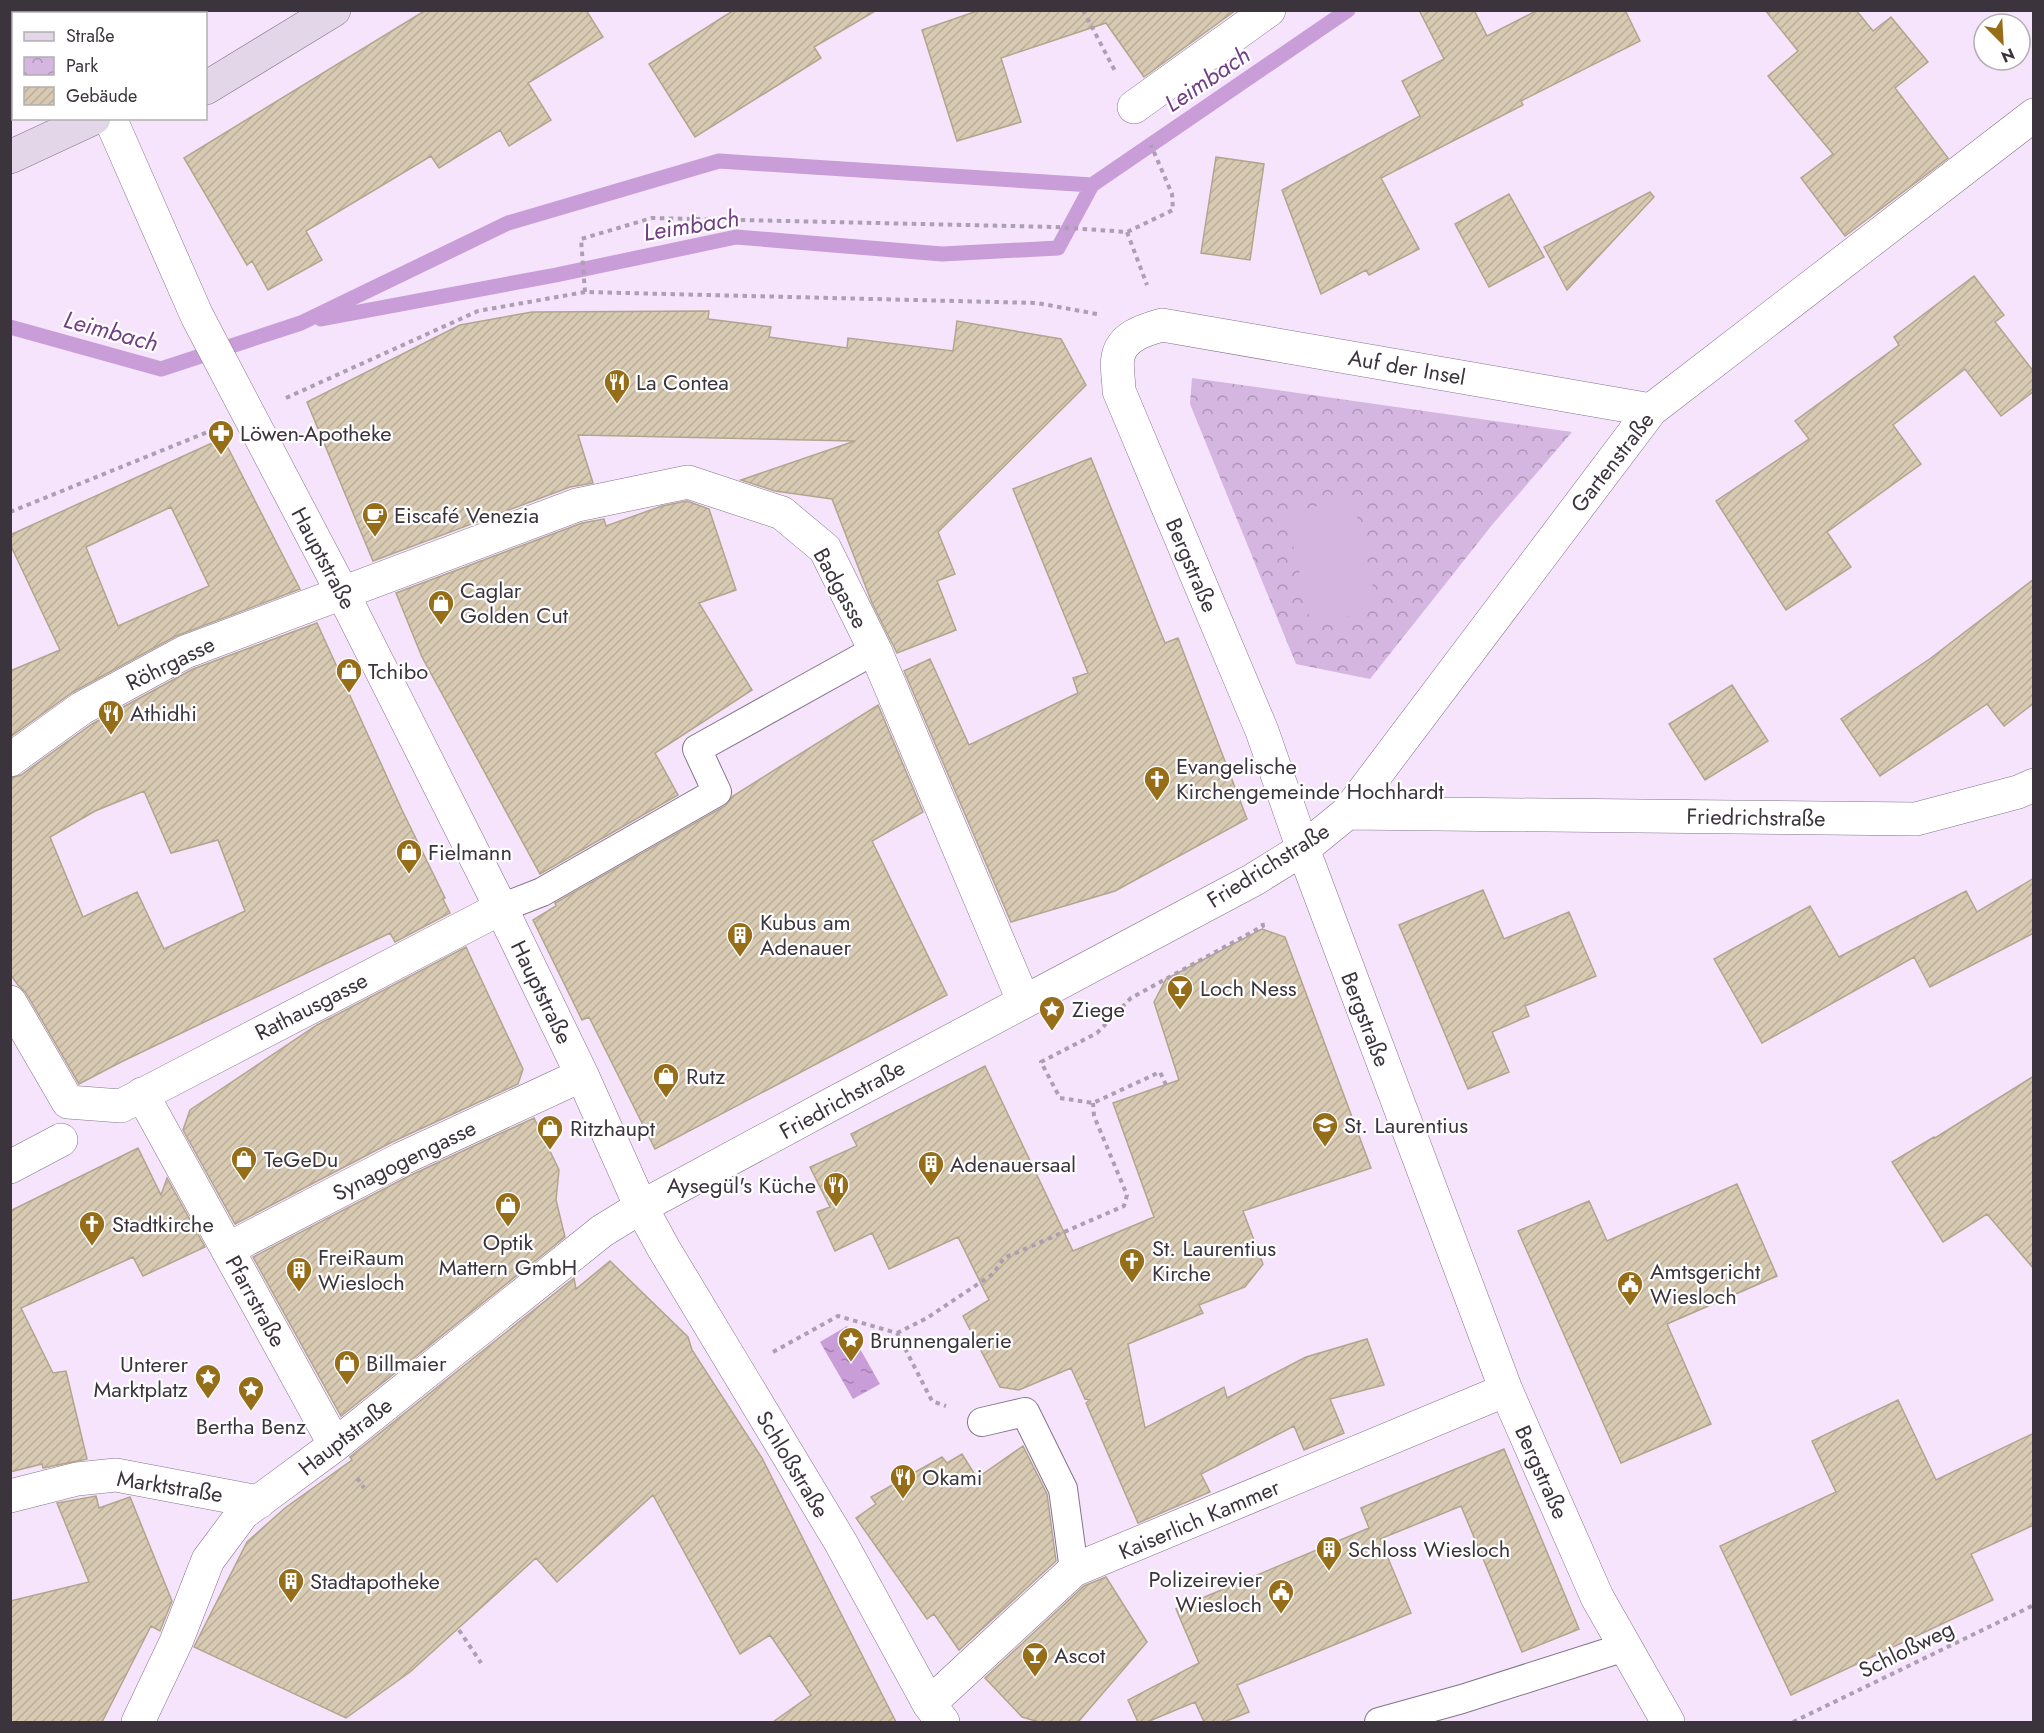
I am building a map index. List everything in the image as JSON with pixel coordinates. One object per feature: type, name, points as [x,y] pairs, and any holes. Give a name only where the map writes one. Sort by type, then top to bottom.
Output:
[{"type":"street","points":[[207,87],[334,10]]},
{"type":"street","points":[[1134,107],[1269,10]]},
{"type":"street","name":"Gartenstraße","points":[[1347,813],[1651,410],[2034,115]]},
{"type":"street","points":[[10,157],[90,120]]},
{"type":"street","name":"Hauptstraße","points":[[111,120],[197,316],[247,411],[356,587],[501,908],[582,1075],[641,1207],[602,1231],[335,1445],[243,1513],[207,1560],[176,1642],[138,1722]]},
{"type":"street","name":"Auf der Insel","points":[[1162,325],[1651,410]]},
{"type":"street","name":"Bergstraße","points":[[1162,325],[1138,332],[1125,343],[1118,356],[1119,391],[1262,731],[1303,849],[1506,1390],[1597,1597],[1668,1722]]},
{"type":"street","name":"Badgasse","points":[[356,587],[577,505],[688,482],[782,513],[825,549],[874,650],[1023,1000]]},
{"type":"street","name":"Röhrgasse","points":[[10,760],[82,708],[185,652],[356,587]]},
{"type":"street","name":"Friedrichstraße","points":[[641,1207],[1023,1000],[1253,880],[1303,849],[1347,813],[1916,819],[2018,792],[2034,785]]},
{"type":"street","name":"Rathausgasse","points":[[132,1100],[501,908]]},
{"type":"street","points":[[10,1002],[68,1102],[132,1100]]},
{"type":"street","name":"Synagogengasse","points":[[228,1249],[401,1159],[582,1075]]},
{"type":"street","name":"Pfarrstraße","points":[[132,1100],[228,1249],[335,1445]]},
{"type":"street","points":[[10,1167],[61,1140]]},
{"type":"street","name":"Schloßstraße","points":[[641,1207],[738,1372],[830,1514],[936,1713]]},
{"type":"street","name":"Kaiserlich Kammer","points":[[936,1713],[1074,1570],[1506,1390]]},
{"type":"street","name":"Marktstraße","points":[[10,1496],[77,1479],[116,1475],[259,1502]]},
{"type":"lane","points":[[501,908],[542,892],[717,792],[697,749],[874,650]]},
{"type":"lane","points":[[982,1422],[1025,1412],[1063,1489],[1074,1570]]},
{"type":"lane","points":[[1379,1722],[1462,1699],[1625,1647]]},
{"type":"path","points":[[1083,10],[1134,107]]},
{"type":"path","points":[[585,292],[581,238],[652,218],[1055,227],[1128,232],[1173,210],[1172,194],[1149,142]]},
{"type":"path","points":[[10,512],[478,311],[585,292],[1036,303],[1162,325],[1128,232]]},
{"type":"path","points":[[1166,1085],[1160,1072],[1093,1103],[1060,1098],[1041,1062],[1097,1033],[1131,998],[1263,926],[1253,880]]},
{"type":"path","points":[[738,1372],[838,1316],[897,1334],[927,1318],[993,1274],[1004,1258],[1124,1206],[1127,1194],[1094,1116],[1093,1103]]},
{"type":"path","points":[[897,1334],[932,1401],[982,1422]]},
{"type":"path","name":"Schloßweg","points":[[1793,1722],[2034,1605]]},
{"type":"path","points":[[459,1630],[481,1663]]},
{"type":"green space","points":[[1192,378],[1572,432],[1492,525],[1370,679],[1296,664],[1190,404]]},
{"type":"green space","points":[[1353,498],[1378,609],[1311,625],[1286,513]]},
{"type":"water","points":[[847,1326],[880,1384],[853,1399],[820,1342]]},
{"type":"building","points":[[426,10],[586,10],[603,37],[528,83],[551,120],[509,146],[500,130],[439,168],[431,156],[306,231],[322,260],[268,290],[252,261],[247,265],[184,158]]},
{"type":"building","points":[[734,10],[877,10],[814,47],[821,58],[695,137],[649,64]]},
{"type":"building","points":[[980,10],[1236,10],[1144,77],[1106,23],[1001,58],[1021,122],[957,141],[922,30]]},
{"type":"building","points":[[1419,10],[1474,10],[1487,36],[1538,10],[1625,10],[1640,41],[1521,101],[1523,105],[1381,178],[1419,249],[1369,275],[1366,270],[1321,294],[1282,190],[1420,116],[1402,81],[1444,59]]},
{"type":"building","points":[[1765,10],[1856,10],[1873,31],[1891,17],[1928,62],[1895,88],[1948,158],[1845,236],[1801,178],[1833,154],[1768,76],[1798,51]]},
{"type":"building","points":[[1216,157],[1264,164],[1250,260],[1201,253]]},
{"type":"building","points":[[1650,192],[1654,197],[1567,290],[1544,247]]},
{"type":"building","points":[[1509,194],[1544,257],[1489,287],[1455,224]]},
{"type":"building","points":[[1974,276],[2004,315],[1995,322],[2034,372],[2034,391],[2001,416],[1965,369],[1893,425],[1921,464],[1827,532],[1851,567],[1786,610],[1716,501],[1809,439],[1795,421],[1899,345],[1894,337]]},
{"type":"building","points":[[709,311],[708,319],[771,327],[769,337],[847,348],[848,338],[953,351],[957,321],[1061,339],[1086,385],[938,532],[955,574],[937,581],[956,630],[897,653],[872,603],[832,499],[775,491],[741,480],[855,441],[578,435],[593,483],[570,487],[373,561],[307,402],[460,325],[532,312]]},
{"type":"building","points":[[223,438],[300,589],[176,636],[73,692],[10,737],[10,671],[60,650],[10,544],[10,535]],"holes":[[[171,507],[209,586],[118,626],[86,547]]]},
{"type":"building","points":[[1091,458],[1165,643],[1178,638],[1247,819],[1115,891],[1011,922],[904,671],[930,659],[969,745],[1078,693],[1073,678],[1088,673],[1013,489]]},
{"type":"building","points":[[687,501],[709,509],[736,590],[699,603],[752,690],[655,753],[678,795],[540,874],[422,657],[396,593],[582,523],[604,519],[606,526],[662,506]]},
{"type":"building","points":[[2034,579],[2034,703],[2004,726],[1987,704],[1880,776],[1841,719],[1931,658]]},
{"type":"building","points":[[317,623],[450,913],[395,942],[390,933],[79,1084],[26,993],[10,974],[10,778],[21,775],[92,724],[193,669]],"holes":[[[144,791],[171,853],[218,840],[245,911],[164,949],[137,892],[83,917],[50,837],[95,811]]]},
{"type":"building","points":[[1732,685],[1768,741],[1705,780],[1669,724]]},
{"type":"building","name":"Kubus am Adenauer","points":[[878,705],[923,812],[872,841],[947,995],[655,1149],[589,1017],[582,1020],[533,920],[556,906],[555,903],[725,806],[733,796]]},
{"type":"building","points":[[2034,878],[2034,933],[1930,987],[1914,957],[1762,1043],[1714,959],[1810,906],[1839,957],[1966,891],[1977,912]]},
{"type":"building","points":[[1483,890],[1504,939],[1569,912],[1596,976],[1525,1006],[1529,1016],[1492,1032],[1509,1072],[1468,1089],[1399,925]]},
{"type":"building","points":[[1262,929],[1285,937],[1371,1168],[1243,1211],[1263,1264],[1245,1287],[1199,1305],[1203,1313],[1128,1344],[1145,1428],[1224,1387],[1227,1398],[1306,1357],[1367,1339],[1384,1385],[1330,1399],[1344,1433],[1304,1450],[1294,1426],[1201,1474],[1210,1492],[1138,1523],[1086,1403],[1090,1400],[1085,1399],[1071,1368],[1019,1390],[1000,1387],[963,1316],[989,1300],[958,1237],[889,1269],[872,1233],[835,1251],[817,1212],[830,1207],[810,1167],[857,1146],[851,1134],[985,1066],[1073,1251],[1154,1217],[1113,1103],[1179,1080],[1154,1002],[1166,979]]},
{"type":"building","points":[[466,947],[523,1069],[518,1084],[392,1142],[235,1224],[183,1130],[190,1110],[317,1025]]},
{"type":"building","points":[[2034,1076],[2034,1269],[1987,1214],[1943,1242],[1892,1162]]},
{"type":"building","points":[[534,1118],[559,1170],[556,1200],[565,1237],[341,1416],[253,1257],[409,1176]]},
{"type":"building","name":"Stadtkirche","points":[[138,1148],[161,1195],[167,1178],[205,1247],[143,1276],[133,1257],[21,1308],[53,1373],[66,1371],[87,1459],[43,1468],[42,1464],[10,1472],[10,1211]]},
{"type":"building","name":"Amtsgericht Wiesloch","points":[[1737,1184],[1777,1276],[1667,1324],[1711,1424],[1621,1463],[1518,1231],[1589,1201],[1607,1241]]},
{"type":"building","points":[[610,1261],[688,1337],[692,1350],[762,1458],[896,1722],[773,1722],[811,1695],[770,1635],[740,1654],[653,1495],[557,1582],[536,1558],[410,1672],[346,1718],[194,1647],[247,1542],[285,1508],[352,1460],[350,1457],[574,1278],[576,1289]]},
{"type":"building","points":[[1898,1400],[1936,1480],[2034,1433],[2034,1525],[1971,1554],[1993,1600],[1791,1695],[1720,1546],[1836,1492],[1812,1441]]},
{"type":"building","points":[[1023,1446],[1047,1494],[1056,1561],[959,1650],[934,1614],[927,1619],[856,1518],[876,1504],[871,1497],[942,1457],[947,1463],[962,1454],[977,1478]]},
{"type":"building","name":"Schloss Wiesloch","points":[[1504,1449],[1579,1629],[1522,1652],[1461,1506],[1380,1539],[1411,1613],[1237,1685],[1249,1712],[1224,1722],[1204,1722],[1195,1702],[1147,1722],[1138,1722],[1128,1700],[1199,1663],[1176,1609],[1369,1528],[1361,1508]]},
{"type":"building","points":[[96,1496],[99,1508],[130,1497],[172,1601],[160,1631],[151,1626],[102,1722],[10,1722],[10,1601],[89,1582],[57,1503]]},
{"type":"building","points":[[1106,1577],[1147,1642],[1078,1722],[1039,1722],[1022,1717],[985,1678],[1084,1586]]},
{"type":"waterway","name":"Leimbach","points":[[10,327],[161,369],[301,323],[508,223],[719,161],[1092,185],[1348,10]]},
{"type":"waterway","name":"Leimbach","points":[[321,319],[556,275],[736,237],[942,254],[1058,248],[1092,185]]},
{"type":"place","name":"La Contea","points":[[617,405]]},
{"type":"place","name":"Löwen-Apotheke","points":[[221,456]]},
{"type":"place","name":"Eiscafé Venezia","points":[[375,538]]},
{"type":"place","name":"Caglar Golden Cut","points":[[441,626]]},
{"type":"place","name":"Tchibo","points":[[349,694]]},
{"type":"place","name":"Athidhi","points":[[111,736]]},
{"type":"place","name":"Evangelische Kirchengemeinde Hochhardt","points":[[1157,802]]},
{"type":"place","name":"Fielmann","points":[[409,875]]},
{"type":"place","name":"Kubus am Adenauer","points":[[740,958]]},
{"type":"place","name":"Loch Ness","points":[[1180,1011]]},
{"type":"place","name":"Ziege","points":[[1052,1032]]},
{"type":"place","name":"Rutz","points":[[666,1099]]},
{"type":"place","name":"St. Laurentius","points":[[1325,1148]]},
{"type":"place","name":"Ritzhaupt","points":[[550,1151]]},
{"type":"place","name":"TeGeDu","points":[[244,1182]]},
{"type":"place","name":"Adenauersaal","points":[[931,1187]]},
{"type":"place","name":"Aysegül's Küche","points":[[836,1208]]},
{"type":"place","name":"Optik Mattern GmbH","points":[[508,1228]]},
{"type":"place","name":"Stadtkirche","points":[[92,1247]]},
{"type":"place","name":"St. Laurentius Kirche","points":[[1132,1284]]},
{"type":"place","name":"FreiRaum Wiesloch","points":[[299,1293]]},
{"type":"place","name":"Amtsgericht Wiesloch","points":[[1630,1307]]},
{"type":"place","name":"Brunnengalerie","points":[[851,1363]]},
{"type":"place","name":"Billmaier","points":[[347,1386]]},
{"type":"place","name":"Unterer Marktplatz","points":[[208,1400]]},
{"type":"place","name":"Bertha Benz","points":[[251,1412]]},
{"type":"place","name":"Okami","points":[[903,1500]]},
{"type":"place","name":"Schloss Wiesloch","points":[[1329,1572]]},
{"type":"place","name":"Stadtapotheke","points":[[291,1604]]},
{"type":"place","name":"Polizeirevier Wiesloch","points":[[1281,1615]]},
{"type":"place","name":"Ascot","points":[[1035,1678]]}]
